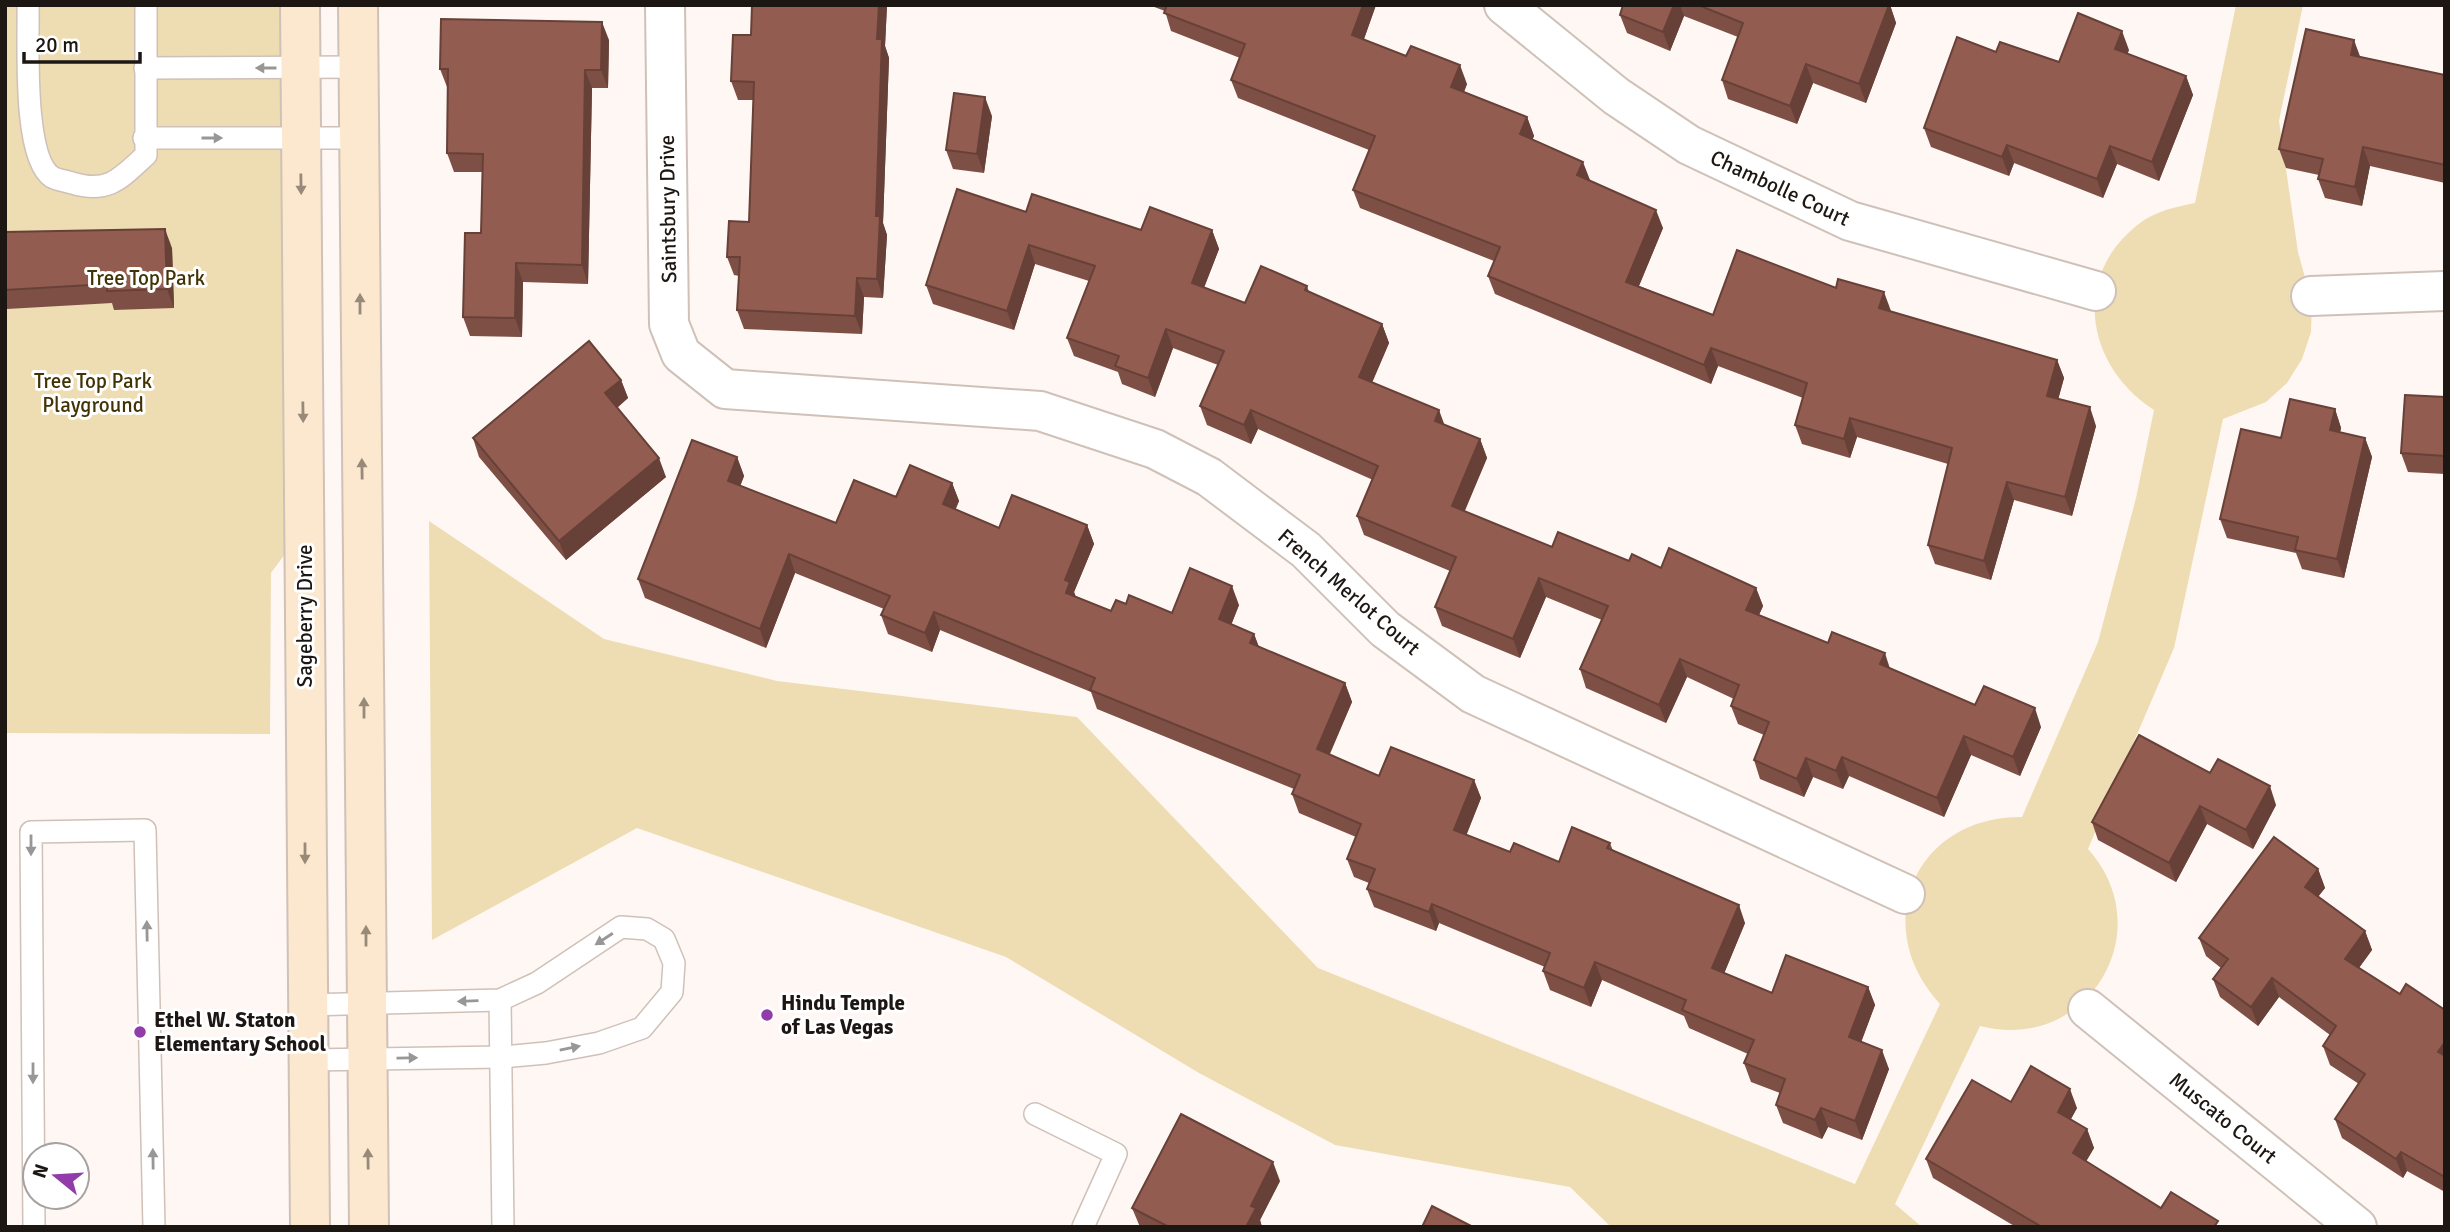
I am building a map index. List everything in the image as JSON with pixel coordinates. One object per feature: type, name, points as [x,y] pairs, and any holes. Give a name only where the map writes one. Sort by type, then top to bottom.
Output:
[{"type":"street","name":"Sageberry Drive","points":[[300,5],[306,1005],[310,1227]]},
{"type":"street","points":[[358,5],[369,1227]]},
{"type":"street","name":"Saintsbury Drive","points":[[666,5],[669,324],[681,354],[725,389]]},
{"type":"street","name":"Chambolle Court","points":[[1504,5],[1616,96],[1689,145],[1850,221],[2096,291]]},
{"type":"street","points":[[2311,296],[2445,291]]},
{"type":"street","name":"French Merlot Court","points":[[725,389],[1040,411],[1155,449],[1209,477],[1307,550],[1385,629],[1473,694],[1905,894]]},
{"type":"street","name":"Muscato Court","points":[[2088,1009],[2357,1227]]},
{"type":"lane","points":[[28,5],[33,137],[40,161],[51,176],[92,189],[107,187],[146,156],[146,5]]},
{"type":"lane","points":[[145,68],[358,67]]},
{"type":"lane","points":[[144,138],[359,138]]},
{"type":"lane","points":[[34,1227],[31,832],[145,830],[154,1227]]},
{"type":"lane","points":[[306,1005],[500,1000],[537,983],[621,927],[647,929],[664,939],[674,964],[672,992],[642,1028],[599,1043],[546,1053],[502,1057],[308,1060]]},
{"type":"lane","points":[[500,1000],[503,1227]]},
{"type":"lane","points":[[1035,1114],[1116,1154],[1083,1227]]},
{"type":"green space","name":"Tree Top Park","points":[[5,5],[285,5],[288,550],[271,573],[270,734],[5,733]]},
{"type":"green space","points":[[2236,5],[2303,5],[2279,121],[2298,252],[2312,303],[2311,332],[2302,359],[2287,383],[2266,402],[2223,419],[2174,648],[2088,849],[2109,881],[2117,915],[2115,948],[2102,979],[2081,1004],[2052,1022],[2018,1030],[1980,1026],[1895,1204],[1922,1227],[1611,1227],[1570,1187],[1335,1145],[1199,1073],[1006,957],[637,828],[432,940],[429,521],[604,639],[777,681],[1077,717],[1318,968],[1855,1184],[1940,1004],[1918,974],[1907,942],[1906,910],[1914,881],[1930,855],[1954,835],[1985,822],[2022,817],[2098,642],[2136,498],[2154,410],[2131,392],[2113,370],[2101,345],[2095,320],[2096,294],[2103,268],[2118,244],[2140,223],[2159,212],[2195,203]]},
{"type":"building","points":[[752,5],[879,5],[877,39],[882,39],[876,216],[880,216],[877,279],[857,278],[855,316],[737,310],[740,257],[727,257],[729,221],[749,222],[754,82],[731,81],[733,35],[751,35]]},
{"type":"building","points":[[1167,5],[1363,5],[1352,35],[1406,56],[1411,46],[1460,65],[1451,87],[1527,117],[1520,134],[1583,162],[1577,175],[1656,210],[1626,282],[1713,315],[1737,250],[1836,288],[1838,279],[1884,292],[1879,308],[2057,360],[2047,396],[2090,407],[2065,497],[2007,482],[1984,561],[1928,545],[1952,448],[1850,418],[1844,439],[1795,425],[1807,383],[1711,348],[1704,365],[1488,276],[1500,247],[1353,190],[1375,136],[1231,80],[1245,44],[1164,13]]},
{"type":"building","points":[[1623,5],[1674,5],[1663,32],[1620,15]]},
{"type":"building","points":[[1698,5],[1889,5],[1859,84],[1806,64],[1790,106],[1722,80],[1743,23]]},
{"type":"building","points":[[2078,13],[2122,31],[2115,49],[2186,76],[2152,162],[2110,146],[2097,179],[2007,145],[2002,157],[1924,128],[1957,37],[1996,52],[2000,42],[2059,62]]},
{"type":"building","points":[[441,19],[602,22],[601,70],[585,70],[582,265],[516,263],[515,318],[463,317],[465,233],[481,233],[483,154],[447,153],[448,69],[440,69]]},
{"type":"building","points":[[2306,29],[2354,40],[2351,55],[2445,75],[2445,165],[2363,147],[2355,187],[2318,179],[2323,159],[2279,149]]},
{"type":"building","points":[[954,93],[985,97],[977,154],[946,150]]},
{"type":"building","points":[[957,189],[1026,212],[1032,194],[1141,230],[1150,207],[1212,230],[1192,283],[1245,303],[1261,266],[1307,286],[1305,290],[1382,324],[1359,377],[1439,410],[1435,421],[1480,439],[1452,506],[1552,547],[1558,532],[1629,561],[1632,554],[1661,568],[1669,548],[1756,588],[1746,610],[1828,643],[1832,632],[1885,653],[1880,664],[1975,705],[1984,686],[2035,708],[2013,757],[1964,736],[1937,798],[1842,757],[1836,771],[1806,758],[1797,779],[1754,760],[1769,722],[1731,706],[1739,685],[1680,659],[1659,705],[1580,669],[1608,606],[1539,578],[1513,639],[1435,607],[1456,557],[1357,516],[1378,466],[1251,410],[1244,425],[1200,406],[1224,351],[1166,329],[1148,378],[1115,366],[1119,356],[1067,338],[1095,266],[1029,245],[1007,311],[926,285]]},
{"type":"building","points":[[165,229],[167,289],[107,291],[107,284],[5,290],[5,232]]},
{"type":"building","points":[[589,341],[621,380],[605,393],[659,458],[559,541],[473,438]]},
{"type":"building","points":[[2405,395],[2445,397],[2445,456],[2401,453]]},
{"type":"building","points":[[2290,399],[2335,409],[2330,430],[2365,438],[2337,559],[2295,550],[2298,537],[2220,519],[2241,429],[2281,438]]},
{"type":"building","points":[[692,440],[737,457],[728,481],[836,523],[854,480],[896,497],[910,465],[952,483],[943,504],[999,528],[1012,495],[1087,525],[1065,580],[1070,582],[1066,593],[1111,611],[1116,600],[1126,604],[1129,595],[1172,613],[1190,568],[1232,586],[1219,619],[1254,634],[1250,643],[1345,683],[1317,749],[1379,776],[1391,747],[1474,780],[1454,830],[1510,852],[1514,843],[1559,862],[1572,827],[1610,843],[1607,848],[1739,905],[1712,968],[1772,993],[1786,955],[1868,987],[1849,1037],[1882,1050],[1855,1121],[1821,1108],[1815,1120],[1776,1105],[1785,1079],[1744,1063],[1754,1040],[1682,1010],[1686,1000],[1595,962],[1584,988],[1543,971],[1550,953],[1432,904],[1429,912],[1367,889],[1375,869],[1347,859],[1361,824],[1292,794],[1300,775],[1090,690],[1095,678],[934,612],[925,633],[881,615],[890,596],[789,554],[760,629],[638,579]]},
{"type":"building","points":[[2139,735],[2210,773],[2218,759],[2270,786],[2246,830],[2200,806],[2169,863],[2092,822]]},
{"type":"building","points":[[2274,837],[2318,869],[2305,887],[2365,931],[2345,959],[2400,994],[2406,984],[2445,1010],[2445,1042],[2438,1052],[2445,1056],[2445,1177],[2401,1152],[2396,1159],[2335,1119],[2365,1074],[2323,1046],[2336,1026],[2272,978],[2251,1007],[2213,979],[2228,959],[2199,938]]},
{"type":"building","points":[[2031,1066],[2070,1089],[2058,1112],[2087,1129],[2073,1153],[2161,1208],[2171,1192],[2218,1221],[2214,1227],[2042,1227],[1926,1159],[1972,1080],[2011,1102]]},
{"type":"building","points":[[1181,1114],[1273,1162],[1251,1206],[1256,1208],[1246,1227],[1169,1227],[1132,1208]]},
{"type":"building","points":[[1432,1206],[1473,1227],[1422,1227]]},
{"type":"place","name":"Hindu Temple of Las Vegas","points":[[767,1015]]},
{"type":"place","name":"Ethel W. Staton Elementary School","points":[[140,1032]]},
{"type":"park label","name":"Tree Top Park Playground","points":[[93,393]]}]
